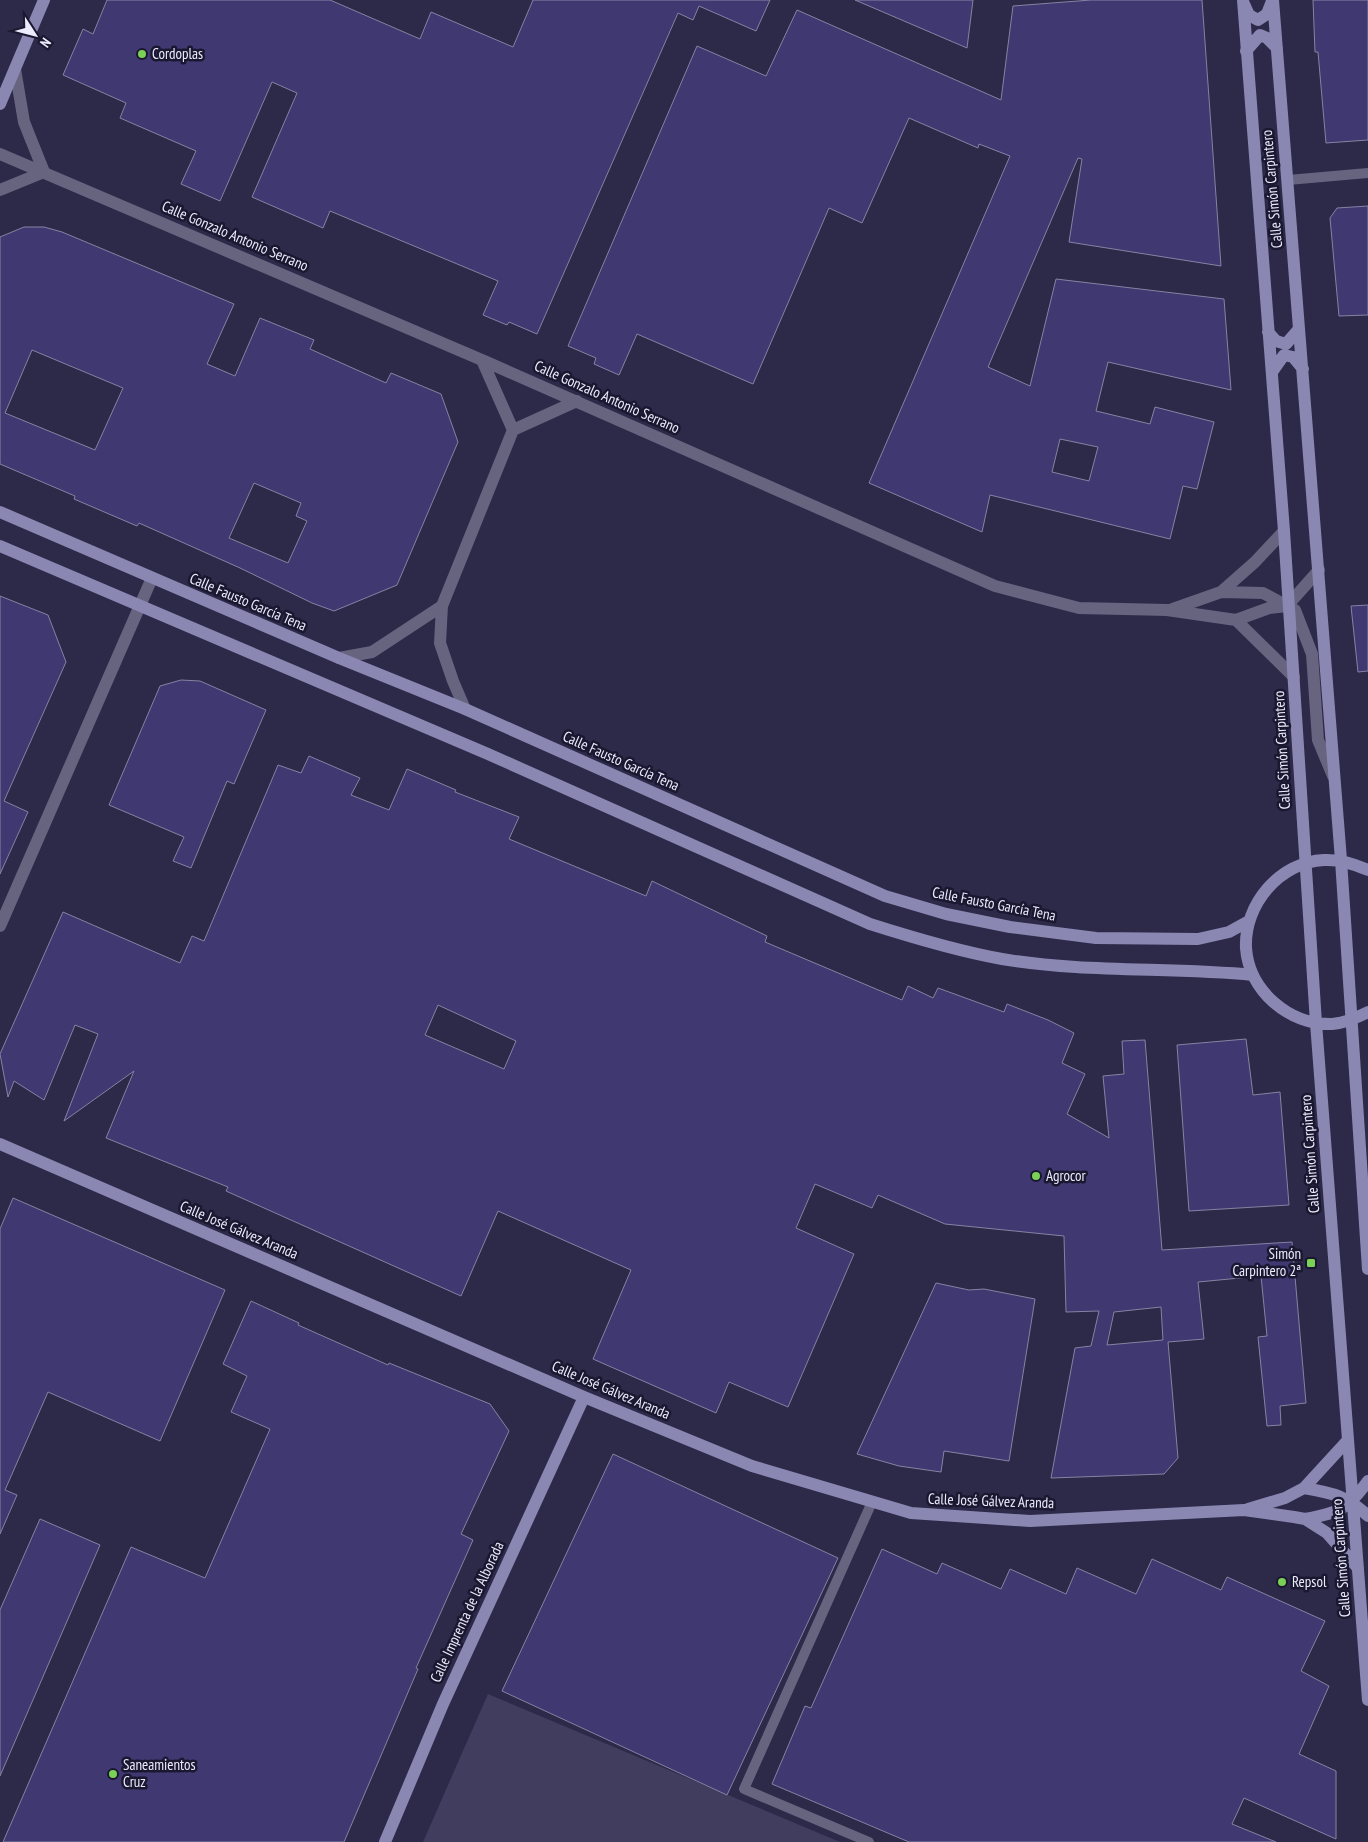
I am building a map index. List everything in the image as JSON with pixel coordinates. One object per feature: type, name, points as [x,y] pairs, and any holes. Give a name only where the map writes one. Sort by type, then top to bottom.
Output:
[{"type":"street","points":[[0,104],[44,0]]},
{"type":"street","name":"Calle Simón Carpintero","points":[[1243,1],[1249,15],[1258,20],[1267,14],[1273,0]]},
{"type":"street","name":"Calle Simón Carpintero","points":[[1273,0],[1341,860],[1350,1021],[1368,1269]]},
{"type":"street","name":"Calle Simón Carpintero","points":[[1243,1],[1284,531],[1287,606],[1294,677],[1316,1023],[1368,1700]]},
{"type":"street","points":[[1246,52],[1260,35],[1268,38],[1277,48]]},
{"type":"street","points":[[0,190],[44,172],[24,122],[15,69]]},
{"type":"street","name":"Calle Gonzalo Antonio Serrano","points":[[0,154],[482,360],[995,586],[1079,608],[1167,610],[1236,620],[1269,608],[1287,606]]},
{"type":"street","points":[[1268,332],[1276,341],[1286,344],[1299,328]]},
{"type":"street","points":[[1272,372],[1284,355],[1293,357],[1303,369]]},
{"type":"street","points":[[482,360],[513,430]]},
{"type":"street","points":[[465,709],[440,643],[442,606],[513,430],[576,402]]},
{"type":"street","name":"Calle Fausto García Tena","points":[[0,512],[339,658],[465,709],[885,896],[946,914],[1010,927],[1096,938],[1198,939],[1229,932],[1249,921]]},
{"type":"street","name":"Calle Gonzalo Antonio Serrano","points":[[1221,592],[1256,562],[1284,531]]},
{"type":"street","points":[[0,546],[488,754],[870,924],[932,944],[1003,959],[1120,970],[1200,970],[1253,974]]},
{"type":"street","points":[[1287,606],[1319,570]]},
{"type":"street","points":[[0,926],[152,578]]},
{"type":"street","name":"Calle Gonzalo Antonio Serrano","points":[[1167,610],[1221,592],[1263,593],[1287,606]]},
{"type":"street","points":[[339,658],[372,652],[442,606]]},
{"type":"street","name":"Calle Simón Carpintero","points":[[1287,606],[1295,610],[1312,654],[1318,740],[1335,780]]},
{"type":"street","points":[[1236,620],[1294,677]]},
{"type":"street","points":[[1368,870],[1341,860],[1323,860],[1305,863],[1280,875],[1260,896],[1249,921],[1246,948],[1253,974],[1268,998],[1289,1014],[1316,1023],[1333,1024],[1350,1021],[1368,1012]]},
{"type":"street","name":"Calle José Gálvez Aranda","points":[[0,1144],[584,1397],[752,1466],[910,1514],[1030,1521],[1244,1510],[1305,1519],[1327,1533],[1358,1568]]},
{"type":"street","name":"Calle Imprenta de la Alborada","points":[[385,1842],[443,1704],[584,1397]]},
{"type":"street","name":"Calle José Gálvez Aranda","points":[[1244,1510],[1284,1498],[1304,1488],[1348,1440]]},
{"type":"street","points":[[1305,1519],[1323,1516],[1353,1502],[1368,1480]]},
{"type":"street","points":[[1304,1488],[1337,1495],[1353,1502],[1368,1516]]},
{"type":"lane","points":[[1288,180],[1368,173]]},
{"type":"lane","points":[[868,1842],[744,1789],[872,1502]]},
{"type":"shaded area","points":[[0,0],[1368,0],[1368,1842],[0,1842]]},
{"type":"shaded area","points":[[488,1694],[840,1842],[423,1842]]},
{"type":"building","points":[[107,0],[330,0],[420,39],[431,12],[513,47],[533,0],[770,0],[756,31],[699,6],[693,20],[678,13],[537,334],[509,322],[507,325],[483,315],[498,281],[330,211],[323,228],[252,197],[297,93],[272,82],[220,201],[181,184],[196,151],[120,118],[126,103],[63,75],[83,29],[93,34]]},
{"type":"building","points":[[855,0],[973,0],[967,48]]},
{"type":"building","points":[[1091,0],[1202,0],[1221,266],[1069,242],[1082,159],[1078,158],[988,367],[1030,386],[1056,279],[1224,299],[1231,390],[1108,362],[1096,411],[1150,424],[1155,407],[1214,422],[1197,489],[1183,486],[1170,539],[990,495],[982,532],[869,483],[1010,156],[979,144],[978,148],[909,118],[862,223],[829,208],[753,384],[637,334],[619,375],[594,364],[596,358],[568,346],[697,46],[766,76],[797,10],[1001,100],[1013,6]],"holes":[[[1060,439],[1098,447],[1089,481],[1052,472]]]},
{"type":"building","points":[[1313,0],[1368,0],[1368,140],[1326,143],[1318,52],[1315,52]]},
{"type":"building","points":[[1368,206],[1368,315],[1339,316],[1330,218],[1337,208]]},
{"type":"building","points":[[24,227],[44,227],[62,232],[234,304],[207,364],[235,376],[260,318],[314,340],[310,349],[386,383],[391,373],[441,394],[458,442],[397,585],[334,611],[312,603],[240,568],[139,523],[137,526],[74,499],[75,496],[0,464],[0,237]],"holes":[[[32,350],[123,388],[95,450],[5,413]],[[254,483],[301,503],[296,516],[307,521],[288,563],[229,538]]]},
{"type":"building","points":[[0,596],[48,615],[66,662],[4,801],[28,812],[0,874]]},
{"type":"building","points":[[1368,605],[1368,671],[1358,672],[1351,606]]},
{"type":"building","points":[[181,680],[200,681],[266,710],[234,784],[227,781],[191,868],[173,861],[184,837],[109,805],[160,686]]},
{"type":"building","points":[[309,756],[360,778],[351,795],[389,810],[407,769],[456,790],[455,792],[519,817],[509,839],[646,896],[652,881],[767,936],[765,942],[902,1000],[908,986],[933,998],[938,988],[1004,1012],[1007,1004],[1048,1020],[1074,1033],[1062,1063],[1085,1074],[1067,1114],[1109,1138],[1103,1076],[1124,1074],[1122,1041],[1145,1040],[1162,1250],[1292,1242],[1306,1403],[1280,1406],[1281,1425],[1267,1426],[1258,1337],[1267,1336],[1261,1276],[1198,1282],[1204,1339],[1168,1342],[1178,1458],[1164,1474],[1051,1478],[1075,1348],[1091,1346],[1099,1311],[1066,1312],[1064,1236],[945,1224],[878,1195],[872,1208],[815,1184],[796,1228],[854,1254],[788,1407],[729,1382],[716,1413],[593,1359],[631,1270],[498,1211],[461,1296],[226,1191],[228,1187],[106,1138],[134,1071],[64,1121],[98,1034],[75,1025],[44,1100],[14,1081],[8,1097],[0,1054],[63,912],[180,963],[192,936],[204,941],[278,765],[301,773]],"holes":[[[438,1005],[516,1041],[504,1069],[425,1035]],[[1161,1307],[1163,1340],[1107,1345],[1114,1312]]]},
{"type":"building","points":[[1246,1039],[1253,1095],[1280,1092],[1289,1205],[1189,1211],[1177,1045]]},
{"type":"building","points":[[13,1198],[225,1290],[160,1441],[48,1392],[5,1490],[17,1495],[0,1534],[0,1229]]},
{"type":"building","points":[[936,1283],[969,1290],[984,1289],[1035,1299],[1009,1461],[944,1451],[941,1472],[899,1466],[857,1454]]},
{"type":"building","points":[[251,1301],[299,1323],[298,1325],[388,1365],[389,1363],[490,1404],[509,1431],[461,1534],[473,1540],[416,1668],[418,1669],[344,1842],[3,1842],[131,1547],[205,1578],[270,1429],[231,1412],[247,1376],[223,1364]]},
{"type":"building","points":[[613,1454],[838,1558],[727,1795],[502,1691]]},
{"type":"building","points":[[40,1519],[100,1545],[0,1776],[0,1610]]},
{"type":"building","points":[[882,1549],[937,1574],[942,1563],[1001,1589],[1010,1569],[1066,1594],[1077,1568],[1136,1594],[1152,1559],[1221,1590],[1227,1577],[1325,1621],[1301,1671],[1329,1686],[1299,1754],[1336,1771],[1336,1839],[1244,1798],[1232,1824],[1276,1842],[909,1842],[772,1784],[805,1706],[811,1708]]},
{"type":"place","name":"Cordoplas","points":[[142,54]]},
{"type":"place","name":"Agrocor","points":[[1036,1176]]},
{"type":"place","name":"Simón Carpintero 2ª","points":[[1311,1263]]},
{"type":"place","name":"Repsol","points":[[1282,1582]]},
{"type":"place","name":"Saneamientos Cruz","points":[[113,1774]]}]
